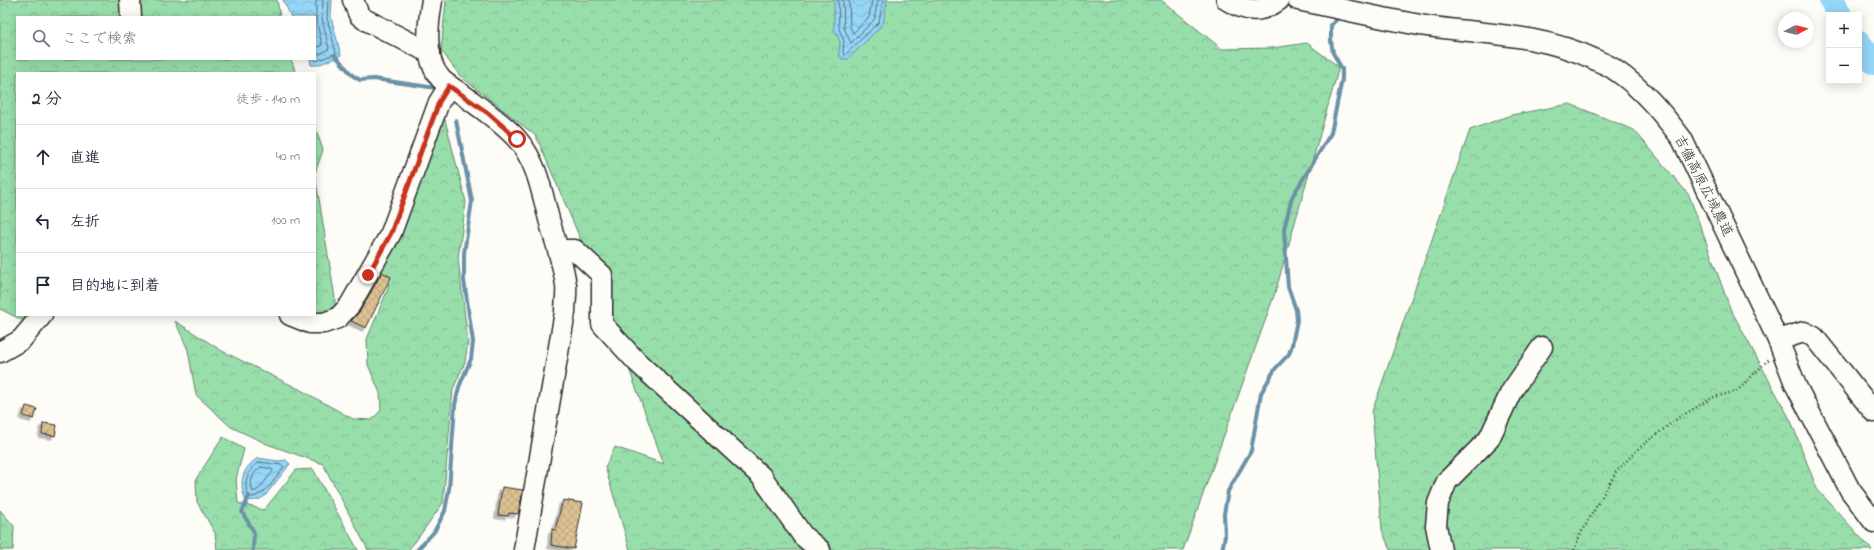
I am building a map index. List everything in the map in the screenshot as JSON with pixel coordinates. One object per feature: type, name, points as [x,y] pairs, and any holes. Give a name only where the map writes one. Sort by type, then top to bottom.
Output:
[{"type":"street","points":[[130,0],[130,16]]},
{"type":"street","points":[[353,0],[359,15],[364,19],[430,53]]},
{"type":"street","points":[[432,0],[428,19],[430,53],[434,67],[441,78],[449,86],[488,113],[517,139],[529,154],[536,169],[549,220],[559,250],[566,286],[565,312],[524,550]]},
{"type":"street","points":[[1227,0],[1237,7],[1253,11],[1271,6],[1279,0]]},
{"type":"street","name":"吉備高原広域農道","points":[[1298,0],[1350,5],[1425,26],[1529,39],[1555,44],[1579,52],[1615,69],[1640,90],[1661,112],[1682,139],[1779,344],[1796,386],[1850,490],[1874,522]]},
{"type":"street","points":[[292,316],[310,323],[324,323],[338,318],[350,305],[391,233],[439,102],[449,86]]},
{"type":"street","points":[[559,250],[575,250],[602,275],[602,324],[637,362],[762,477],[803,536],[820,550]]},
{"type":"street","points":[[0,352],[21,340],[41,316]]},
{"type":"street","points":[[1779,344],[1804,332],[1814,337],[1874,412]]},
{"type":"street","points":[[1441,550],[1436,526],[1438,503],[1447,481],[1490,438],[1511,392],[1542,347]]},
{"type":"path","points":[[1574,550],[1581,532],[1616,472],[1639,448],[1678,418],[1714,397],[1737,391],[1779,344]]},
{"type":"green space","points":[[0,0],[277,0],[280,16],[16,16],[16,60],[291,60],[296,72],[16,72],[16,316],[27,316],[24,321],[0,309]]},
{"type":"green space","points":[[446,0],[1161,0],[1222,49],[1272,48],[1307,43],[1339,67],[1275,293],[1183,550],[630,550],[605,467],[615,447],[664,464],[586,252],[536,136],[459,75],[441,50]]},
{"type":"green space","points":[[1570,104],[1634,130],[1689,195],[1730,308],[1791,421],[1817,489],[1872,550],[1390,550],[1382,530],[1372,412],[1470,130],[1511,115]]},
{"type":"green space","points":[[443,112],[466,202],[458,258],[468,342],[465,362],[453,389],[443,503],[408,550],[368,550],[323,464],[267,444],[231,427],[196,395],[188,350],[175,321],[222,351],[299,389],[353,419],[372,420],[381,410],[380,393],[368,365],[367,339],[389,286],[381,272],[403,223]]},
{"type":"green space","points":[[316,130],[323,150],[316,170]]},
{"type":"green space","points":[[316,180],[335,298],[335,308],[316,314]]},
{"type":"green space","points":[[223,437],[244,449],[236,479],[238,503],[264,510],[296,470],[313,469],[358,550],[217,550],[215,533],[197,502],[196,479]]},
{"type":"green space","points":[[0,510],[14,526],[13,550],[0,550]]},
{"type":"water","points":[[283,0],[332,0],[331,17],[341,55],[338,59],[318,65],[311,65],[310,60],[316,60],[316,16],[291,16]]},
{"type":"water","points":[[834,0],[887,0],[883,24],[848,59],[842,59],[839,55],[840,42],[834,29]]},
{"type":"water","points":[[258,458],[278,461],[286,460],[290,464],[265,496],[258,500],[246,501],[242,488],[243,476],[248,466]]},
{"type":"building","points":[[382,272],[391,277],[366,328],[351,321],[360,311]]},
{"type":"building","points":[[26,406],[37,409],[34,419],[23,416]]},
{"type":"building","points":[[43,423],[57,425],[55,436],[42,434]]},
{"type":"building","points":[[502,487],[523,490],[518,514],[509,513],[508,516],[498,515]]},
{"type":"building","points":[[563,500],[583,503],[574,549],[551,545],[552,529],[555,530]]},
{"type":"waterway","points":[[1831,0],[1838,12]]},
{"type":"waterway","points":[[1222,550],[1225,536],[1224,514],[1228,491],[1251,451],[1261,393],[1275,369],[1289,354],[1292,345],[1297,320],[1296,310],[1288,287],[1284,229],[1292,197],[1331,133],[1342,79],[1342,69],[1333,53],[1331,41],[1331,25],[1337,19]]},
{"type":"waterway","points":[[1862,46],[1874,63]]},
{"type":"waterway","points":[[335,55],[352,75],[360,80],[374,79],[436,88]]},
{"type":"waterway","points":[[417,550],[434,532],[445,511],[449,489],[455,405],[459,387],[471,359],[473,342],[464,280],[464,253],[472,201],[456,120]]},
{"type":"waterway","points":[[249,496],[242,512],[254,532],[253,550]]},
{"type":"route","points":[[368,275],[391,233],[404,202],[439,102],[449,86],[488,113],[517,139]]}]
